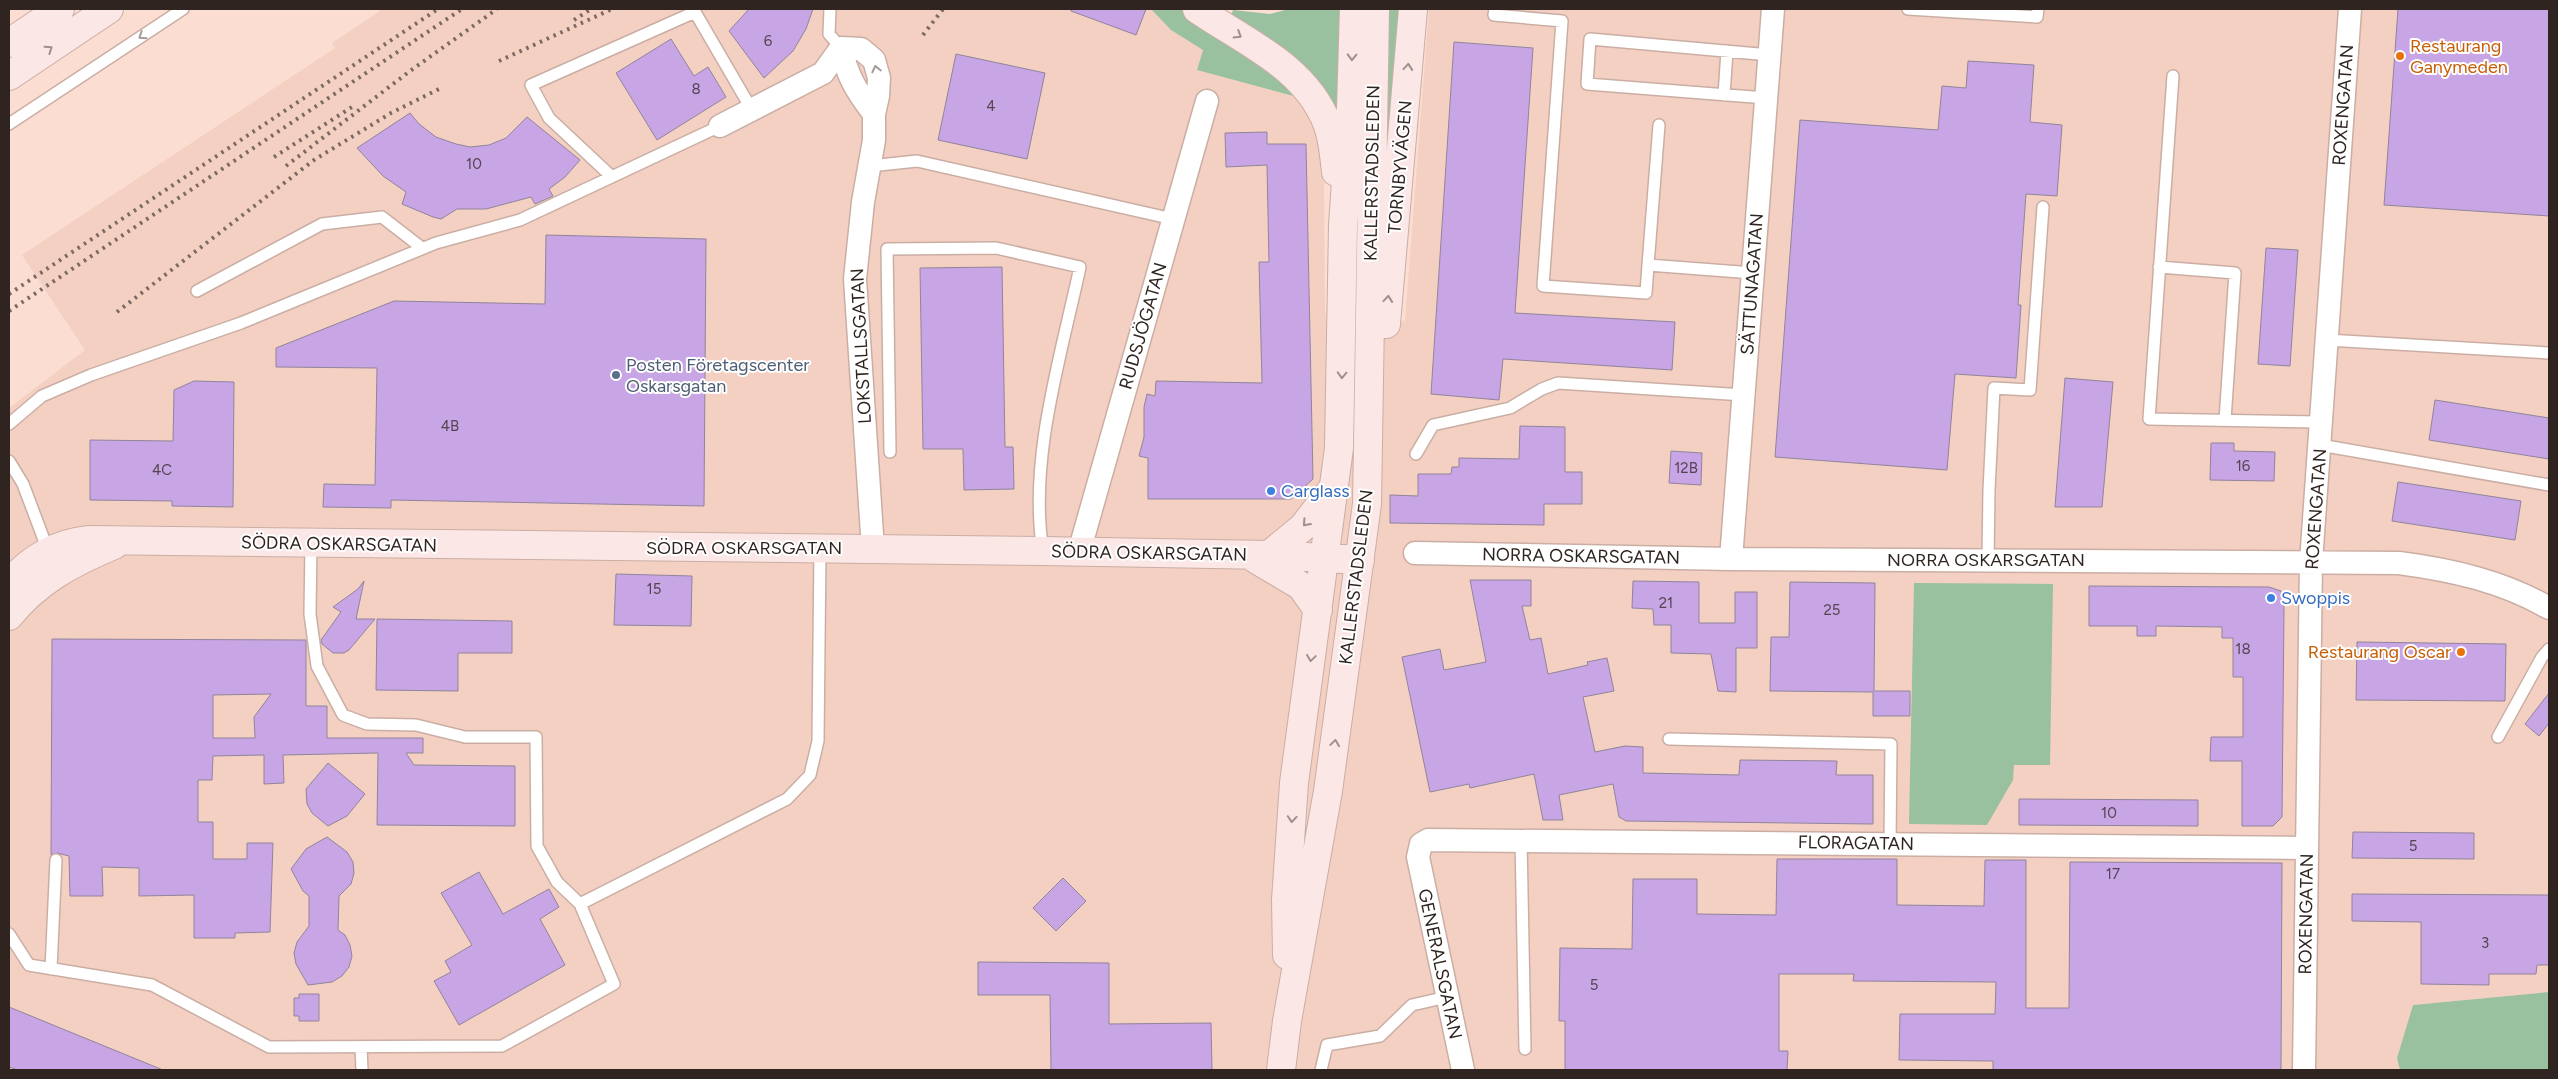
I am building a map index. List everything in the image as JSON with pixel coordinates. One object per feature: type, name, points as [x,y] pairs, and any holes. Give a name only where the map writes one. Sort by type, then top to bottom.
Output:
[{"type":"main road","points":[[9,43],[60,9]]},
{"type":"main road","points":[[9,76],[109,9]]},
{"type":"main road","points":[[1197,9],[1264,51],[1290,72],[1311,95],[1327,122],[1333,147],[1343,226]]},
{"type":"main road","name":"KALLERSTADSLEDEN","points":[[1288,1021],[1286,900],[1294,783],[1335,484],[1341,409],[1343,226],[1351,108],[1354,9]]},
{"type":"main road","name":"KALLERSTADSLEDEN","points":[[1281,1070],[1328,791],[1366,504],[1374,9]]},
{"type":"main road","name":"TORNBYVÄGEN","points":[[1366,504],[1379,404],[1414,9]]},
{"type":"main road","points":[[1318,610],[1301,586],[1258,554],[1303,527],[1335,484]]},
{"type":"main road","name":"SÖDRA OSKARSGATAN","points":[[9,584],[18,572],[53,561],[87,556],[127,540],[311,544],[1258,554],[1360,560]]},
{"type":"main road","name":"SÖDRA OSKARSGATAN","points":[[9,616],[53,561]]},
{"type":"street","name":"SÄTTUNAGATAN","points":[[1731,559],[1774,9]]},
{"type":"street","name":"ROXENGATAN","points":[[2304,1070],[2312,562],[2350,9]]},
{"type":"street","points":[[720,126],[823,72],[841,48]]},
{"type":"street","points":[[841,48],[845,70],[857,92],[874,114]]},
{"type":"street","name":"LOKSTALLSGATAN","points":[[841,48],[861,49],[874,60],[879,78],[874,114],[874,140],[863,202],[855,279],[872,549]]},
{"type":"street","name":"RUDSJÖGATAN","points":[[1079,552],[1207,101]]},
{"type":"street","name":"NORRA OSKARSGATAN","points":[[1415,553],[1731,559],[2399,563],[2440,568],[2502,585],[2549,608]]},
{"type":"street","name":"FLORAGATAN","points":[[1418,857],[1421,844],[1428,840],[1521,839],[2306,848]]},
{"type":"street","name":"GENERALSGATAN","points":[[1418,857],[1462,1070]]},
{"type":"lane","points":[[9,124],[183,9]]},
{"type":"lane","points":[[830,9],[829,34],[841,48]]},
{"type":"lane","points":[[1495,9],[1494,15],[1562,21],[1543,286],[1646,293],[1659,125]]},
{"type":"lane","points":[[1908,9],[2037,17],[2038,9]]},
{"type":"lane","points":[[612,177],[549,118],[531,85],[695,12],[752,110]]},
{"type":"lane","points":[[1766,98],[1587,84],[1590,39],[1770,55]]},
{"type":"lane","points":[[1724,95],[1727,51]]},
{"type":"lane","points":[[2173,76],[2149,419],[2321,422]]},
{"type":"lane","points":[[9,424],[42,396],[91,375],[241,323],[422,248],[520,220],[720,126]]},
{"type":"lane","points":[[870,166],[917,161],[1173,219]]},
{"type":"lane","points":[[1988,560],[1994,388],[2030,390],[2043,207]]},
{"type":"lane","points":[[197,291],[322,224],[382,217],[422,248]]},
{"type":"lane","points":[[890,452],[888,250],[996,248],[1080,267],[1041,452],[1039,527],[1042,551]]},
{"type":"lane","points":[[1648,266],[1753,273]]},
{"type":"lane","points":[[2159,267],[2235,273],[2225,420]]},
{"type":"lane","points":[[2327,340],[2549,353]]},
{"type":"lane","points":[[1416,454],[1433,425],[1510,408],[1542,389],[1558,383],[1744,395]]},
{"type":"lane","points":[[2320,445],[2549,485]]},
{"type":"lane","points":[[9,461],[23,484],[53,561]]},
{"type":"lane","points":[[9,934],[29,965],[152,985],[269,1047],[502,1046],[614,984],[580,904],[557,882],[537,846],[536,737],[465,737],[416,725],[367,724],[343,715],[317,666],[310,614],[311,544]]},
{"type":"lane","points":[[580,904],[787,799],[810,774],[818,741],[820,548]]},
{"type":"lane","points":[[2498,737],[2542,657],[2549,649]]},
{"type":"lane","points":[[1669,739],[1891,744],[1890,843]]},
{"type":"lane","points":[[1521,839],[1525,1049]]},
{"type":"lane","points":[[51,969],[56,860]]},
{"type":"lane","points":[[1321,1070],[1327,1045],[1380,1036],[1412,1005],[1447,997]]},
{"type":"lane","points":[[361,1046],[362,1070]]},
{"type":"shaded area","points":[[383,9],[1151,9],[1171,30],[1203,50],[1197,70],[1301,98],[1321,139],[1324,173],[1325,313],[1405,321],[1429,9],[2549,9],[2549,992],[2413,1005],[2397,1058],[2400,1070],[9,1070],[9,437],[11,435],[9,431],[9,408],[85,350],[22,255],[335,48],[332,43]]},
{"type":"green space","points":[[1151,9],[1181,9],[1286,80],[1301,98],[1197,70],[1203,50],[1171,30]]},
{"type":"green space","points":[[1289,9],[1341,9],[1341,107],[1330,106],[1230,18],[1233,10],[1270,14]]},
{"type":"green space","points":[[1386,9],[1404,9],[1379,341]]},
{"type":"green space","points":[[1914,583],[2053,584],[2050,765],[2014,765],[2013,780],[1987,825],[1909,824]]},
{"type":"green space","points":[[2549,992],[2549,1070],[2400,1070],[2397,1058],[2413,1005]]},
{"type":"building","points":[[749,9],[813,9],[806,29],[793,51],[764,78],[729,31]]},
{"type":"building","points":[[1071,9],[1146,9],[1136,35],[1071,11]]},
{"type":"building","points":[[2398,9],[2549,9],[2549,216],[2384,205]]},
{"type":"building","points":[[671,39],[694,76],[708,67],[726,97],[657,140],[616,73]]},
{"type":"building","points":[[1454,42],[1533,48],[1515,313],[1675,322],[1672,370],[1503,359],[1499,400],[1431,394]]},
{"type":"building","points":[[956,54],[1045,73],[1027,159],[938,140]]},
{"type":"building","points":[[1968,61],[2034,65],[2030,122],[2062,125],[2057,196],[2026,194],[2018,305],[2021,305],[2016,378],[1955,374],[1947,470],[1775,457],[1800,120],[1938,130],[1942,86],[1966,88]]},
{"type":"building","points":[[410,113],[419,124],[436,137],[470,147],[489,145],[506,138],[527,117],[580,160],[565,177],[549,189],[553,196],[535,204],[531,197],[486,209],[457,209],[441,219],[433,217],[402,204],[406,192],[383,176],[357,148]]},
{"type":"building","points":[[1267,132],[1267,144],[1306,144],[1313,479],[1291,499],[1148,499],[1148,458],[1139,456],[1144,437],[1144,407],[1147,394],[1155,396],[1156,381],[1262,383],[1259,262],[1269,262],[1267,165],[1226,167],[1225,133]]},
{"type":"building","points":[[546,235],[706,239],[704,506],[391,500],[391,508],[323,507],[324,484],[375,485],[377,368],[276,367],[276,348],[394,301],[545,304]]},
{"type":"building","points":[[2266,248],[2298,250],[2290,366],[2258,364]]},
{"type":"building","points":[[1002,267],[1005,447],[1013,447],[1014,489],[964,490],[963,449],[923,449],[920,268]]},
{"type":"building","points":[[2065,378],[2113,382],[2102,507],[2055,507]]},
{"type":"building","points":[[194,381],[234,382],[233,507],[172,506],[172,501],[90,500],[90,440],[173,441],[174,390]]},
{"type":"building","points":[[2435,400],[2549,418],[2549,459],[2429,440]]},
{"type":"building","points":[[1520,426],[1565,427],[1565,472],[1582,472],[1582,504],[1544,504],[1544,525],[1390,523],[1390,495],[1418,496],[1418,474],[1451,474],[1452,467],[1459,467],[1459,458],[1519,459]]},
{"type":"building","points":[[2211,443],[2234,443],[2234,451],[2275,452],[2274,481],[2210,480]]},
{"type":"building","points":[[1671,451],[1702,453],[1701,485],[1669,483]]},
{"type":"building","points":[[2398,482],[2521,501],[2515,540],[2392,521]]},
{"type":"building","points":[[616,574],[692,576],[691,626],[614,625]]},
{"type":"building","points":[[1470,580],[1531,580],[1531,606],[1522,606],[1530,640],[1541,638],[1548,674],[1588,665],[1587,662],[1607,658],[1614,691],[1583,697],[1595,752],[1625,746],[1643,747],[1643,773],[1739,775],[1740,760],[1837,761],[1836,775],[1873,775],[1873,824],[1626,821],[1619,817],[1613,784],[1559,795],[1563,820],[1543,820],[1534,774],[1470,788],[1469,784],[1430,792],[1402,657],[1440,649],[1444,670],[1486,662]]},
{"type":"building","points":[[364,581],[356,619],[375,619],[349,650],[344,653],[333,653],[322,644],[321,640],[341,612],[333,607],[358,589]]},
{"type":"building","points":[[1633,581],[1699,582],[1699,623],[1735,623],[1735,592],[1757,592],[1757,648],[1736,648],[1736,692],[1718,691],[1711,654],[1671,653],[1671,625],[1654,625],[1653,609],[1632,608]]},
{"type":"building","points":[[1790,582],[1875,583],[1874,691],[1910,691],[1910,716],[1873,716],[1873,692],[1770,691],[1771,637],[1789,637]]},
{"type":"building","points":[[2089,586],[2269,587],[2281,591],[2284,608],[2282,817],[2273,826],[2242,826],[2242,761],[2210,761],[2211,737],[2243,737],[2243,677],[2233,677],[2233,638],[2222,638],[2222,627],[2156,626],[2156,636],[2137,636],[2137,626],[2089,626]]},
{"type":"building","points":[[377,619],[512,621],[512,653],[458,653],[458,691],[376,690]]},
{"type":"building","points":[[52,639],[306,640],[306,706],[327,706],[327,738],[423,738],[423,753],[406,753],[414,765],[515,766],[515,826],[377,825],[378,753],[283,755],[284,783],[264,784],[264,755],[213,756],[212,780],[198,780],[198,822],[213,822],[213,859],[247,859],[247,843],[273,843],[270,932],[235,933],[235,938],[194,938],[194,895],[139,896],[139,868],[102,867],[103,896],[70,896],[69,856],[57,853],[51,855]],"holes":[[[271,694],[254,717],[255,738],[213,738],[213,695]]]},
{"type":"building","points":[[2357,642],[2506,644],[2505,701],[2356,700]]},
{"type":"building","points":[[2549,693],[2549,723],[2539,736],[2525,724]]},
{"type":"building","points":[[328,763],[365,794],[347,816],[328,826],[312,813],[307,804],[306,789]]},
{"type":"building","points":[[2019,799],[2198,800],[2198,826],[2019,825]]},
{"type":"building","points":[[2353,832],[2474,833],[2474,859],[2352,858]]},
{"type":"building","points":[[327,837],[347,852],[353,862],[354,873],[351,884],[339,896],[338,930],[345,935],[350,945],[352,956],[349,967],[342,976],[332,982],[308,985],[296,964],[294,953],[297,942],[309,926],[309,896],[303,891],[291,869],[306,849]]},
{"type":"building","points":[[1777,859],[1897,859],[1897,905],[1984,906],[1985,860],[2026,860],[2026,1008],[2069,1008],[2070,862],[2282,863],[2281,1070],[1993,1070],[1993,1061],[1899,1060],[1900,1014],[1995,1014],[1996,982],[1853,981],[1854,974],[1779,974],[1779,1051],[1788,1051],[1787,1070],[1565,1070],[1565,1021],[1559,1021],[1560,948],[1632,949],[1633,879],[1697,879],[1697,914],[1776,915]]},
{"type":"building","points":[[479,872],[503,914],[549,889],[559,907],[540,919],[565,965],[459,1025],[434,981],[451,972],[445,961],[472,945],[441,893]]},
{"type":"building","points":[[1063,878],[1086,901],[1056,931],[1033,908]]},
{"type":"building","points":[[2352,894],[2549,895],[2549,965],[2537,965],[2536,974],[2489,974],[2489,985],[2421,984],[2421,922],[2352,921]]},
{"type":"building","points":[[978,962],[1109,963],[1109,1024],[1211,1023],[1212,1070],[1051,1070],[1050,995],[978,995]]},
{"type":"building","points":[[299,994],[319,994],[319,1021],[299,1021],[299,1016],[294,1016],[294,998],[299,998]]},
{"type":"building","points":[[9,1007],[163,1070],[18,1070],[9,1067]]},
{"type":"railway","points":[[9,294],[438,9]]},
{"type":"railway","points":[[9,311],[462,9]]},
{"type":"railway","points":[[286,166],[410,71],[497,9]]},
{"type":"railway","points":[[574,20],[591,9]]},
{"type":"railway","points":[[499,61],[612,9]]},
{"type":"railway","points":[[923,35],[943,9]]},
{"type":"railway","points":[[117,312],[314,160],[391,113],[441,88]]},
{"type":"railway","points":[[274,157],[352,107]]},
{"type":"place","name":"Restaurang Ganymeden","points":[[2400,56]]},
{"type":"place","name":"Posten Företagscenter Oskarsgatan","points":[[616,375]]},
{"type":"place","name":"Carglass","points":[[1271,491]]},
{"type":"place","name":"Swoppis","points":[[2271,598]]},
{"type":"place","name":"Restaurang Oscar","points":[[2461,652]]}]
